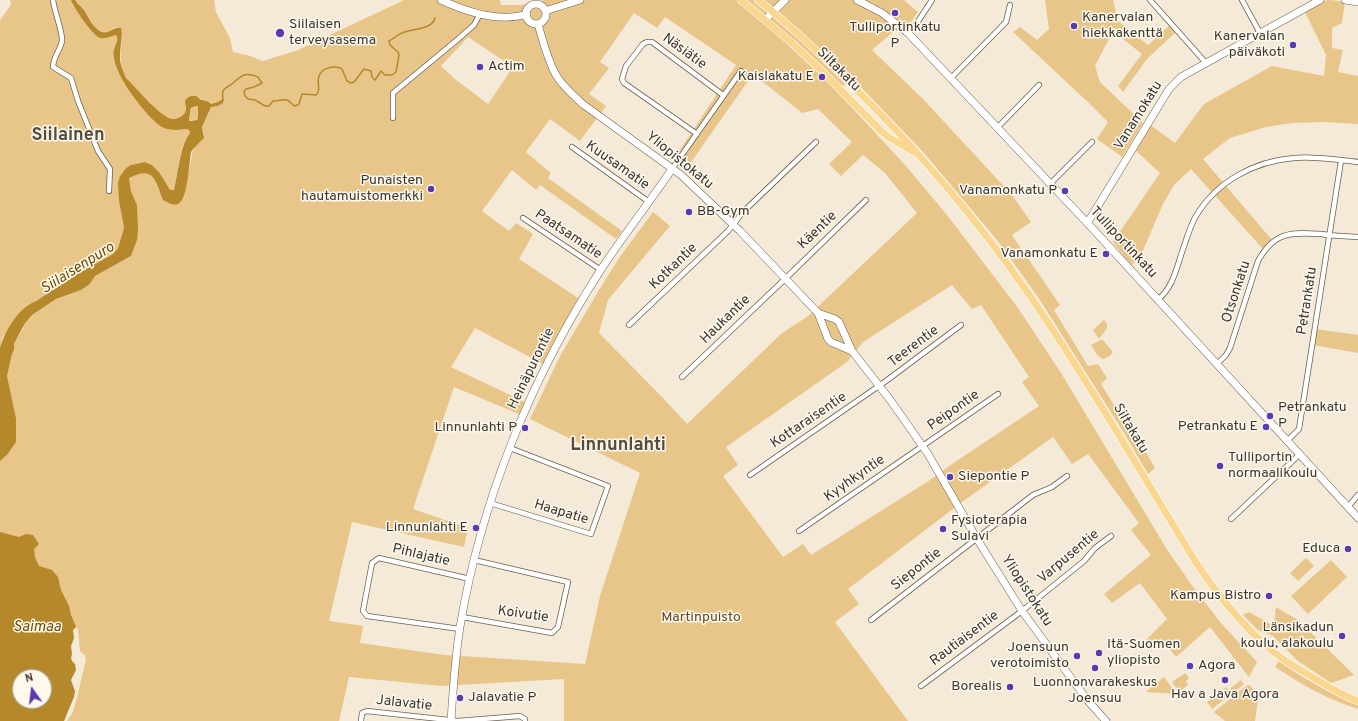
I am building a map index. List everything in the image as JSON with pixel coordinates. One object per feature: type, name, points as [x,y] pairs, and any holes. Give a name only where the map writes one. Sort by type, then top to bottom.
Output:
[{"type":"main road","name":"Siltakatu","points":[[741,0],[825,74],[881,131],[919,155]]},
{"type":"main road","name":"Siltakatu","points":[[758,0],[831,64],[878,111],[919,155],[963,206],[1027,292],[1074,363],[1192,556],[1210,583],[1233,612],[1264,644],[1283,659],[1320,682],[1358,701]]},
{"type":"main road","name":"Siltakatu","points":[[1341,692],[1358,696]]},
{"type":"street","points":[[53,0],[54,12],[62,38],[60,50],[53,61],[53,68],[71,78],[78,101],[98,151],[110,169],[109,191]]},
{"type":"street","points":[[441,0],[462,9],[480,14],[504,17],[518,17],[527,14]]},
{"type":"street","points":[[545,11],[580,0]]},
{"type":"street","points":[[765,20],[785,0]]},
{"type":"street","name":"Tulliportinkatu","points":[[857,0],[882,13],[908,33],[1087,222],[1358,518]]},
{"type":"street","points":[[908,33],[915,26],[932,0]]},
{"type":"street","points":[[1150,0],[1206,64]]},
{"type":"street","points":[[1242,0],[1260,33]]},
{"type":"street","name":"Vanamokatu","points":[[1087,222],[1169,89],[1180,77],[1320,0]]},
{"type":"street","points":[[1345,0],[1358,2]]},
{"type":"street","points":[[534,4],[541,6],[545,11],[546,17],[538,24],[529,20],[527,14],[529,8],[534,4]]},
{"type":"street","points":[[951,78],[1006,22],[1010,5]]},
{"type":"street","points":[[393,118],[393,93],[458,40],[474,25],[480,14]]},
{"type":"street","name":"Yliopistokatu","points":[[538,24],[545,49],[556,75],[567,89],[584,105],[672,169],[734,224],[818,312],[840,322],[852,351],[880,385],[923,446],[1022,611],[1088,701],[1106,721]]},
{"type":"street","name":"Näsiätie","points":[[697,134],[624,83],[622,79],[626,66],[643,44],[652,42],[723,95]]},
{"type":"street","name":"Heinäpurontie","points":[[451,721],[460,629],[474,560],[490,503],[510,448],[529,403],[552,354],[601,270],[741,71]]},
{"type":"street","points":[[997,128],[1039,85]]},
{"type":"street","name":"Kotkantie","points":[[629,325],[734,224],[743,212],[816,142]]},
{"type":"street","points":[[1050,184],[1092,142]]},
{"type":"street","name":"Kuusamatie","points":[[572,147],[649,202]]},
{"type":"street","points":[[1157,300],[1168,290],[1190,228],[1196,216],[1205,203],[1226,182],[1253,167],[1275,160],[1296,158],[1358,162]]},
{"type":"street","name":"Petrankatu","points":[[1287,441],[1299,429],[1341,161]]},
{"type":"street","name":"Käentie","points":[[786,279],[866,200]]},
{"type":"street","name":"Paatsamatie","points":[[523,218],[601,270]]},
{"type":"street","name":"Otsonkatu","points":[[1217,364],[1226,355],[1230,348],[1258,261],[1270,243],[1281,237],[1294,233],[1358,237]]},
{"type":"street","name":"Haukantie","points":[[682,377],[786,279]]},
{"type":"street","name":"Yliopistokatu","points":[[818,312],[830,342],[852,351]]},
{"type":"street","name":"Teerentie","points":[[880,385],[961,325]]},
{"type":"street","name":"Kottaraisentie","points":[[750,474],[880,385]]},
{"type":"street","name":"Peipontie","points":[[923,446],[998,394]]},
{"type":"street","name":"Kyyhkyntie","points":[[799,531],[923,446]]},
{"type":"street","name":"Haapatie","points":[[490,503],[591,534],[608,486],[510,448]]},
{"type":"street","points":[[1231,519],[1300,454]]},
{"type":"street","name":"Siepontie","points":[[871,620],[1033,495],[1052,487],[1067,476]]},
{"type":"street","points":[[1348,506],[1358,495]]},
{"type":"street","name":"Varpusentie","points":[[1022,611],[1084,562],[1095,548],[1111,536]]},
{"type":"street","name":"Pihlajatie","points":[[460,629],[367,616],[364,612],[372,563],[379,558],[470,579]]},
{"type":"street","name":"Koivutie","points":[[462,617],[552,632],[558,627],[568,582],[474,560]]},
{"type":"street","name":"Rautiaisentie","points":[[921,686],[1022,611]]},
{"type":"street","name":"Jalavatie","points":[[361,721],[362,713],[367,711],[451,721]]},
{"type":"street","points":[[451,721],[520,716],[525,719],[525,721]]},
{"type":"green space","name":"Martinpuisto","points":[[10,0],[71,0],[94,34],[116,35],[117,38],[114,50],[117,68],[125,84],[132,92],[137,102],[176,130],[187,129],[190,131],[181,152],[174,190],[170,190],[166,186],[159,172],[152,165],[145,162],[131,165],[126,168],[120,176],[119,201],[124,228],[118,248],[113,254],[29,304],[20,314],[32,315],[56,299],[81,290],[90,284],[95,276],[131,256],[137,205],[131,191],[129,178],[141,173],[146,173],[153,178],[160,194],[183,197],[193,149],[201,141],[204,134],[202,127],[211,107],[218,106],[223,103],[223,100],[211,104],[193,95],[186,99],[185,102],[187,109],[184,115],[173,119],[167,118],[157,110],[126,78],[121,61],[122,35],[117,27],[113,28],[109,32],[102,32],[96,29],[83,8],[76,3],[75,0],[214,0],[216,12],[230,38],[233,52],[263,61],[298,50],[404,0],[500,0],[501,5],[521,5],[546,0],[904,0],[918,12],[909,25],[893,32],[872,50],[923,99],[1012,195],[1031,222],[1012,235],[1060,305],[1054,310],[1088,366],[1098,364],[1107,378],[1101,384],[1128,428],[1140,442],[1155,468],[1148,474],[1124,433],[1038,297],[997,240],[924,153],[852,78],[849,85],[832,86],[906,166],[947,215],[1018,308],[1061,373],[1166,548],[1193,587],[1221,623],[1257,662],[1249,677],[1210,627],[1176,657],[1163,641],[1153,649],[1146,640],[1167,619],[1140,583],[1112,603],[1104,594],[1151,555],[1131,530],[1139,523],[1088,454],[1072,464],[1053,437],[958,505],[848,589],[859,604],[835,622],[908,721],[564,721],[564,679],[441,686],[349,677],[339,721],[67,721],[72,714],[77,698],[86,659],[85,655],[80,651],[78,630],[76,627],[73,630],[73,642],[0,606],[0,461],[7,455],[16,418],[7,376],[14,350],[14,344],[24,327],[14,319],[2,339],[0,348],[0,20],[11,5]],"holes":[[[634,13],[657,28],[665,17],[736,65],[676,156],[689,165],[753,74],[802,113],[818,109],[852,142],[829,164],[841,176],[863,155],[885,173],[917,213],[808,316],[781,334],[687,424],[599,333],[608,300],[670,226],[653,212],[619,258],[599,290],[560,356],[530,419],[640,473],[600,596],[585,664],[445,655],[360,643],[363,626],[329,621],[352,522],[464,547],[468,528],[413,509],[454,387],[519,414],[525,402],[451,367],[475,328],[543,364],[578,298],[519,259],[533,234],[516,223],[509,231],[482,211],[512,170],[536,190],[540,185],[616,239],[622,231],[548,178],[551,173],[526,152],[550,119],[580,141],[606,106],[589,94],[609,68],[600,62]],[[468,37],[513,67],[488,104],[455,79],[441,66]],[[952,285],[972,309],[981,305],[1029,377],[1022,382],[1039,406],[930,480],[811,555],[803,544],[783,557],[723,476],[738,465],[726,447],[847,362],[863,342]]]},
{"type":"green space","points":[[1045,0],[1113,0],[1118,21],[1148,45],[1170,25],[1176,32],[1147,59],[1123,92],[1118,86],[1142,54],[1113,31],[1095,66],[1100,82],[1143,123],[1122,157],[1097,139],[1108,122],[1013,32],[1020,27],[1037,40],[1049,29]]},
{"type":"green space","points":[[1331,0],[1345,2],[1342,23],[1332,28],[1332,48],[1343,50],[1338,72],[1358,76],[1358,124],[1324,122],[1292,123],[1266,127],[1230,138],[1203,159],[1272,240],[1263,249],[1191,169],[1174,185],[1163,204],[1141,255],[1131,266],[1113,242],[1160,173],[1135,150],[1150,125],[1175,143],[1204,104],[1272,66],[1324,76],[1326,55],[1304,10],[1320,1]]},
{"type":"green space","points":[[192,106],[198,106],[198,117],[196,120],[189,120]]},
{"type":"green space","points":[[1104,320],[1107,324],[1107,328],[1099,339],[1093,330]]},
{"type":"green space","points":[[1315,329],[1358,335],[1358,353],[1313,345]]},
{"type":"green space","points":[[1102,339],[1113,352],[1110,356],[1103,359],[1098,356],[1091,345]]},
{"type":"green space","points":[[1306,558],[1314,566],[1298,581],[1290,573]]},
{"type":"green space","points":[[1331,560],[1347,577],[1308,614],[1291,596]]},
{"type":"green space","points":[[1276,607],[1298,620],[1354,675],[1331,683],[1298,661],[1273,636],[1258,630],[1243,615],[1249,612],[1274,626]]},
{"type":"green space","points":[[1279,661],[1317,685],[1358,703],[1358,709],[1315,691],[1275,667]]},
{"type":"green space","points":[[1185,673],[1189,678],[1186,681],[1188,685],[1179,692],[1172,682]]},
{"type":"green space","points":[[1164,677],[1177,694],[1146,692],[1147,691]]},
{"type":"green space","points":[[1241,680],[1244,684],[1212,709],[1207,702],[1226,687],[1228,690]]},
{"type":"green space","points":[[1249,685],[1258,699],[1255,721],[1225,721],[1214,712],[1246,686]]},
{"type":"water","points":[[71,0],[75,0],[99,31],[105,32],[116,28],[121,28],[122,35],[120,61],[126,78],[155,108],[167,117],[172,119],[182,116],[186,110],[185,101],[192,96],[197,96],[211,104],[223,99],[223,103],[218,106],[211,107],[202,127],[204,138],[191,152],[188,180],[184,196],[181,201],[178,204],[170,204],[163,200],[155,181],[149,174],[137,174],[129,178],[131,191],[137,205],[138,230],[137,240],[131,256],[95,276],[90,284],[81,290],[56,299],[32,315],[25,323],[14,344],[14,350],[7,376],[16,418],[16,442],[7,455],[0,461],[0,348],[5,334],[18,314],[29,304],[113,254],[118,248],[124,228],[119,201],[118,183],[120,176],[126,168],[131,165],[145,162],[152,165],[159,172],[170,190],[174,190],[182,152],[190,133],[187,129],[171,130],[162,127],[141,107],[127,88],[117,69],[114,54],[114,48],[117,40],[116,35],[104,38],[97,36],[84,21]],"holes":[[[198,106],[197,120],[190,121],[191,108]]]},
{"type":"water","name":"Saimaa","points":[[0,532],[19,537],[26,534],[33,535],[39,544],[34,549],[35,557],[39,566],[52,570],[58,577],[61,590],[69,606],[76,627],[73,630],[74,638],[71,646],[71,658],[75,664],[76,670],[71,680],[75,691],[74,697],[64,721],[0,721]]},
{"type":"waterway","points":[[223,101],[223,91],[244,75],[258,77],[262,83],[246,89],[244,91],[245,96],[248,99],[255,100],[265,106],[269,106],[273,101],[284,100],[287,100],[295,106],[299,104],[302,94],[316,95],[319,90],[319,76],[323,71],[329,68],[336,67],[342,69],[347,81],[351,83],[354,82],[364,69],[371,71],[372,77],[375,80],[381,71],[385,75],[392,75],[396,72],[399,55],[398,52],[390,45],[389,41],[404,32],[420,29],[430,25],[435,18]]},
{"type":"place","name":"Tulliportinkatu P","points":[[895,13]]},
{"type":"place","name":"Kanervalan hiekkakenttä","points":[[1074,26]]},
{"type":"place","name":"Siilaisen terveysasema","points":[[280,33]]},
{"type":"place","name":"Kanervalan päiväkoti","points":[[1293,45]]},
{"type":"place","name":"Actim","points":[[480,67]]},
{"type":"place","name":"Kaislakatu E","points":[[822,77]]},
{"type":"place","name":"Punaisten hautamuistomerkki","points":[[431,189]]},
{"type":"place","name":"Vanamonkatu P","points":[[1065,191]]},
{"type":"place","name":"BB-Gym","points":[[689,212]]},
{"type":"place","name":"Vanamonkatu E","points":[[1106,254]]},
{"type":"place","name":"Petrankatu P","points":[[1270,416]]},
{"type":"place","name":"Petrankatu E","points":[[1266,427]]},
{"type":"place","name":"Linnunlahti P","points":[[525,428]]},
{"type":"place","name":"Tulliportin normaalikoulu","points":[[1220,466]]},
{"type":"place","name":"Siepontie P","points":[[950,477]]},
{"type":"place","name":"Linnunlahti E","points":[[476,528]]},
{"type":"place","name":"Fysioterapia Sulavi","points":[[943,529]]},
{"type":"place","name":"Educa","points":[[1348,549]]},
{"type":"place","name":"Kampus Bistro","points":[[1269,596]]},
{"type":"place","name":"Länsikadun koulu, alakoulu","points":[[1342,636]]},
{"type":"place","name":"Itä-Suomen yliopisto","points":[[1099,653]]},
{"type":"place","name":"Joensuun verotoimisto","points":[[1077,656]]},
{"type":"place","name":"Agora","points":[[1190,666]]},
{"type":"place","name":"Luonnonvarakeskus Joensuu","points":[[1095,668]]},
{"type":"place","name":"Hav a Java Agora","points":[[1225,680]]},
{"type":"place","name":"Borealis","points":[[1010,687]]},
{"type":"place","name":"Jalavatie P","points":[[460,698]]},
{"type":"district","name":"Siilainen","points":[[68,136]]},
{"type":"district","name":"Linnunlahti","points":[[618,446]]},
{"type":"water label","name":"Siilaisenpuro","points":[[78,269]]}]
